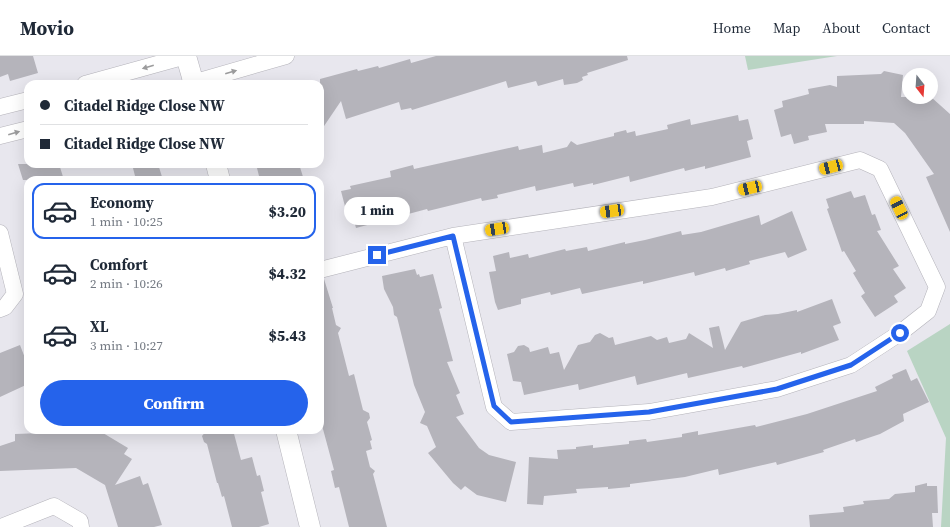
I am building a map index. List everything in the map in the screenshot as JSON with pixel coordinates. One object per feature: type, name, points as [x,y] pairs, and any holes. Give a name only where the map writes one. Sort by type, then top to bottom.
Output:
[{"type":"street","points":[[99,80],[186,56],[191,80]]},
{"type":"street","points":[[205,80],[286,56]]},
{"type":"street","points":[[0,108],[24,101]]},
{"type":"street","points":[[0,136],[24,130]]},
{"type":"street","points":[[324,269],[453,236],[712,197],[860,160],[880,169],[937,287],[928,311],[900,333],[851,365],[777,389],[649,412],[511,422],[494,406],[453,236]]},
{"type":"street","points":[[0,233],[15,294],[5,307],[0,309]]},
{"type":"street","points":[[287,434],[310,527]]},
{"type":"street","points":[[0,527],[54,506],[80,521],[81,527]]},
{"type":"green space","points":[[745,56],[837,56],[748,70]]},
{"type":"green space","points":[[950,324],[950,527],[941,527],[946,438],[907,351]]},
{"type":"building","points":[[0,56],[33,56],[38,73],[10,81],[8,74],[0,77]]},
{"type":"building","points":[[436,56],[627,56],[628,60],[587,73],[588,75],[582,77],[583,80],[577,83],[564,85],[563,79],[538,86],[536,81],[508,88],[506,81],[412,110],[411,108],[401,110],[399,102],[346,119],[341,101],[324,126],[324,80],[320,79],[357,69],[358,71],[378,66],[379,68],[410,59],[411,63]]},
{"type":"building","points":[[884,71],[902,75],[902,104],[938,103],[950,114],[950,232],[926,177],[934,174],[905,133],[894,123],[864,121],[864,124],[825,124],[827,132],[808,136],[809,140],[794,144],[791,134],[781,137],[774,110],[783,107],[782,101],[809,94],[808,89],[830,85],[837,87],[837,76],[881,74]]},
{"type":"building","points":[[738,115],[739,121],[748,119],[753,139],[747,141],[751,157],[705,169],[705,166],[685,171],[684,168],[630,182],[629,176],[593,185],[593,183],[574,187],[573,183],[536,191],[535,186],[497,195],[498,198],[482,201],[481,198],[428,211],[427,209],[356,228],[353,217],[348,218],[341,191],[351,189],[350,186],[391,177],[390,171],[413,165],[414,169],[518,146],[519,150],[542,145],[543,153],[567,147],[571,141],[577,145],[614,136],[614,133],[626,130],[627,133],[635,131],[636,136],[668,129],[667,125],[690,119],[691,125]]},
{"type":"building","points":[[18,164],[24,164],[24,168],[60,168],[63,176],[24,176],[23,180]]},
{"type":"building","points":[[133,168],[159,168],[162,176],[135,176]]},
{"type":"building","points":[[257,168],[300,168],[303,176],[259,176]]},
{"type":"building","points":[[851,191],[854,198],[865,195],[872,215],[875,214],[881,230],[877,231],[899,266],[893,269],[906,288],[894,296],[898,302],[875,317],[861,296],[865,293],[853,273],[856,271],[844,251],[842,252],[827,209],[829,208],[826,199]]},
{"type":"building","points":[[792,211],[807,250],[788,258],[785,252],[749,261],[750,264],[726,271],[725,268],[695,276],[694,272],[643,284],[643,281],[582,294],[580,288],[551,295],[550,292],[521,299],[521,304],[498,310],[495,302],[489,272],[496,271],[493,256],[509,252],[510,258],[528,254],[529,258],[565,249],[566,251],[587,247],[588,251],[625,242],[625,244],[645,240],[681,231],[682,235],[701,232],[759,215],[761,225]]},
{"type":"building","points":[[415,269],[417,275],[419,274],[420,277],[433,274],[442,308],[439,309],[453,361],[447,362],[460,393],[456,395],[464,414],[456,417],[479,448],[489,455],[516,462],[506,502],[477,495],[465,486],[461,490],[453,483],[428,453],[436,447],[427,426],[420,423],[425,412],[414,385],[397,317],[394,315],[393,307],[384,289],[382,276]]},
{"type":"building","points":[[324,279],[333,308],[336,325],[341,328],[338,333],[349,376],[354,374],[363,410],[369,413],[370,418],[367,422],[372,440],[370,441],[372,449],[366,451],[370,467],[375,471],[373,474],[387,527],[349,527],[339,487],[335,488],[331,471],[334,470],[324,433]]},
{"type":"building","points":[[832,299],[841,323],[833,326],[839,340],[801,354],[801,352],[743,368],[742,366],[688,378],[687,373],[637,385],[635,376],[579,390],[578,384],[524,395],[521,382],[513,381],[507,354],[514,352],[518,346],[524,345],[529,348],[530,352],[548,347],[550,354],[559,352],[564,370],[578,345],[590,342],[595,335],[600,333],[609,338],[613,337],[615,345],[651,336],[657,340],[667,337],[669,343],[686,339],[689,333],[713,348],[709,328],[719,326],[725,350],[741,322],[765,315],[797,310],[797,312]]},
{"type":"building","points":[[20,345],[24,355],[24,386],[0,397],[0,353]]},
{"type":"building","points":[[906,369],[911,381],[917,378],[929,402],[903,414],[904,421],[880,434],[856,442],[855,439],[823,450],[824,452],[777,465],[776,462],[719,475],[718,469],[685,477],[630,484],[630,487],[576,489],[577,493],[544,496],[543,505],[527,504],[529,457],[558,459],[557,450],[576,449],[576,447],[593,445],[593,448],[629,444],[629,441],[646,439],[647,442],[682,437],[682,434],[698,431],[698,435],[755,425],[756,427],[807,414],[877,391],[875,387],[893,378],[892,375]]},
{"type":"building","points":[[15,434],[105,434],[128,448],[124,454],[132,459],[115,485],[140,476],[143,485],[148,483],[162,525],[154,527],[118,527],[105,485],[76,468],[0,471],[0,446],[15,441]]},
{"type":"building","points":[[204,434],[234,434],[241,460],[252,457],[257,476],[260,475],[264,491],[261,492],[269,524],[259,527],[232,527],[224,496],[222,497],[217,483],[207,444],[204,442],[202,436]]},
{"type":"building","points":[[927,483],[927,486],[937,486],[938,513],[932,513],[933,527],[810,527],[809,515],[844,512],[843,507],[864,504],[863,501],[889,499],[895,494],[915,492],[915,486]]},
{"type":"route","points":[[377,255],[453,236],[494,406],[511,422],[649,412],[777,389],[851,365],[900,333]]}]
